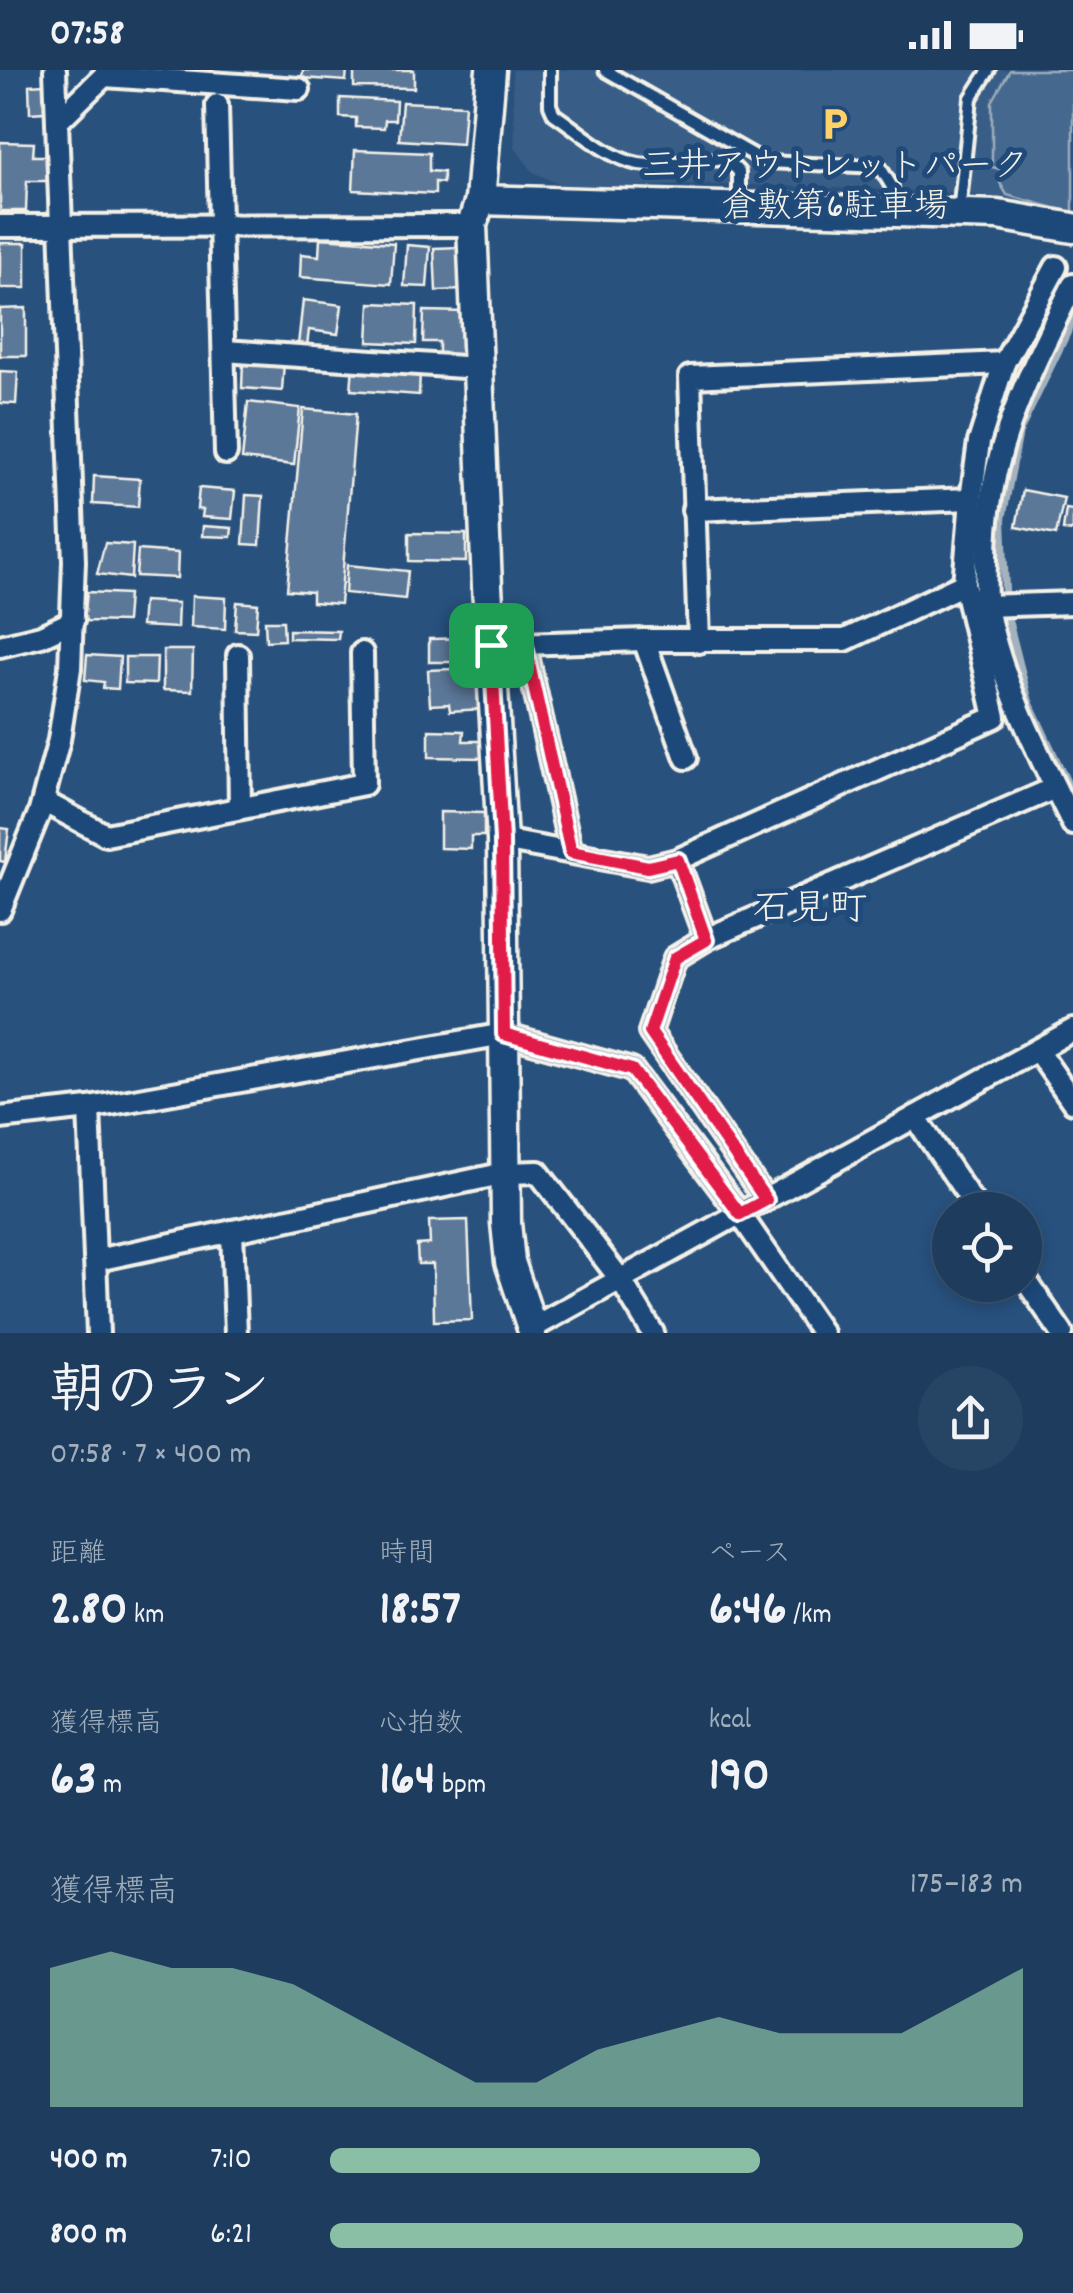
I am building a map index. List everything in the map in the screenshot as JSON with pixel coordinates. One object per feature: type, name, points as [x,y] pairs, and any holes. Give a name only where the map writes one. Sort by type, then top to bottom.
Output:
[{"type":"street","points":[[0,910],[43,800],[59,740],[73,621],[55,70]]},
{"type":"street","points":[[491,70],[476,212],[478,368],[502,840],[510,1262],[533,1330],[1073,1030]]},
{"type":"street","points":[[57,122],[107,73],[299,89]]},
{"type":"street","points":[[217,105],[226,453]]},
{"type":"street","points":[[0,226],[222,225],[476,212],[739,207],[998,214],[1073,228]]},
{"type":"street","points":[[502,840],[648,867],[678,860],[996,717],[964,584],[971,499],[980,442],[1004,364],[1056,268]]},
{"type":"street","points":[[1073,285],[1019,393],[995,470],[986,532],[990,606],[998,654],[1073,824]]},
{"type":"street","points":[[224,352],[478,368]]},
{"type":"street","points":[[699,642],[690,376],[1004,364]]},
{"type":"street","points":[[693,510],[971,499]]},
{"type":"street","points":[[491,645],[845,640],[964,584]]},
{"type":"street","points":[[964,584],[990,606],[1073,603]]},
{"type":"street","points":[[0,646],[41,636],[73,621]]},
{"type":"street","points":[[644,640],[686,758]]},
{"type":"street","points":[[525,646],[571,852]]},
{"type":"street","points":[[43,800],[106,834],[364,784],[362,653]]},
{"type":"street","points":[[238,655],[240,808]]},
{"type":"street","points":[[766,1200],[650,1032],[675,958],[706,940],[1055,788]]},
{"type":"street","points":[[678,860],[706,940]]},
{"type":"street","points":[[0,1118],[89,1108],[504,1034],[632,1070],[740,1214],[822,1333]]},
{"type":"street","points":[[1037,1050],[1073,1102]]},
{"type":"street","points":[[89,1108],[98,1333]]},
{"type":"street","points":[[915,1117],[966,1192]]},
{"type":"street","points":[[96,1260],[506,1173],[538,1172],[620,1279],[653,1333]]},
{"type":"street","points":[[232,1231],[236,1333]]},
{"type":"street","points":[[1041,1302],[1062,1333]]},
{"type":"lane","points":[[550,70],[550,105],[554,114],[629,163],[648,166],[708,158],[728,160],[739,172],[739,207]]},
{"type":"lane","points":[[605,70],[766,162],[880,167],[892,187],[892,212]]},
{"type":"lane","points":[[959,214],[971,98],[989,70]]},
{"type":"shaded area","points":[[512,70],[1073,70],[1073,216],[1006,198],[941,192],[750,185],[564,187],[533,172],[515,148]]},
{"type":"shaded area","points":[[1010,70],[1073,70],[1073,213],[1007,195],[1000,183],[1000,169],[992,167],[992,102]]},
{"type":"building","points":[[303,70],[347,70],[346,81],[302,78]]},
{"type":"building","points":[[354,70],[414,70],[414,88],[354,87]]},
{"type":"building","points":[[44,84],[45,112],[30,113],[29,85]]},
{"type":"building","points":[[340,98],[396,101],[395,120],[385,120],[384,128],[356,127],[356,118],[340,117]]},
{"type":"building","points":[[402,102],[465,105],[462,144],[399,140]]},
{"type":"building","points":[[0,142],[34,143],[33,156],[49,156],[48,181],[27,181],[26,211],[0,211]]},
{"type":"building","points":[[355,150],[429,153],[429,171],[443,172],[443,183],[435,182],[435,194],[353,190]]},
{"type":"building","points":[[320,238],[394,243],[391,284],[300,277],[301,254],[319,256]]},
{"type":"building","points":[[0,243],[26,243],[26,288],[0,288]]},
{"type":"building","points":[[407,245],[430,247],[427,287],[404,286]]},
{"type":"building","points":[[461,247],[462,290],[436,291],[434,248]]},
{"type":"building","points":[[303,300],[342,305],[338,334],[309,330],[307,346],[298,345]]},
{"type":"building","points":[[370,303],[417,305],[416,344],[368,342]]},
{"type":"building","points":[[26,308],[26,356],[0,356],[0,309]]},
{"type":"building","points":[[424,311],[467,312],[465,359],[439,359],[439,342],[423,342]]},
{"type":"building","points":[[243,360],[284,362],[282,391],[242,388]]},
{"type":"building","points":[[353,366],[420,371],[419,395],[351,390]]},
{"type":"building","points":[[0,371],[18,372],[16,404],[0,403]]},
{"type":"building","points":[[248,402],[300,408],[294,465],[242,459]]},
{"type":"building","points":[[303,409],[356,414],[340,604],[312,602],[312,592],[287,590]]},
{"type":"building","points":[[94,476],[140,479],[138,507],[93,504]]},
{"type":"building","points":[[199,488],[235,491],[232,519],[202,517],[203,510],[197,509]]},
{"type":"building","points":[[1023,490],[1064,498],[1056,535],[1016,527]]},
{"type":"building","points":[[246,495],[263,496],[260,545],[243,544]]},
{"type":"building","points":[[1066,509],[1073,510],[1073,531],[1063,530]]},
{"type":"building","points":[[203,526],[232,528],[231,537],[202,536]]},
{"type":"building","points":[[409,533],[466,534],[466,562],[409,561]]},
{"type":"building","points":[[105,543],[133,545],[131,578],[97,574]]},
{"type":"building","points":[[138,550],[178,553],[177,578],[136,576]]},
{"type":"building","points":[[347,565],[408,571],[405,599],[345,593]]},
{"type":"building","points":[[87,592],[128,594],[126,622],[84,621]]},
{"type":"building","points":[[192,596],[226,598],[225,629],[191,627]]},
{"type":"building","points":[[143,601],[178,603],[177,628],[141,626]]},
{"type":"building","points":[[237,602],[258,604],[256,631],[235,630]]},
{"type":"building","points":[[265,621],[283,621],[284,640],[266,641]]},
{"type":"building","points":[[289,630],[339,631],[338,639],[289,638]]},
{"type":"building","points":[[477,638],[477,662],[429,662],[429,639]]},
{"type":"building","points":[[163,650],[193,650],[192,691],[163,690]]},
{"type":"building","points":[[87,655],[120,657],[118,689],[103,688],[104,682],[85,680]]},
{"type":"building","points":[[125,657],[157,657],[156,684],[125,683]]},
{"type":"building","points":[[480,668],[482,709],[450,711],[449,704],[430,705],[428,670]]},
{"type":"building","points":[[429,730],[464,731],[463,741],[482,741],[482,758],[429,757]]},
{"type":"building","points":[[440,812],[484,813],[484,836],[471,836],[471,849],[440,848]]},
{"type":"building","points":[[0,828],[9,829],[5,862],[0,861]]},
{"type":"building","points":[[468,1220],[472,1320],[434,1321],[433,1264],[418,1264],[417,1245],[430,1244],[429,1221]]},
{"type":"waterway","points":[[1073,320],[1019,432],[1002,519],[1006,612],[1029,702],[1073,796]]},
{"type":"place","name":"三井アウトレットパーク 倉敷第6駐車場","points":[[835,124]]},
{"type":"district","name":"石見町","points":[[810,911]]},
{"type":"route","points":[[491,645],[525,646],[571,852],[648,867],[678,860],[706,940],[675,958],[650,1032],[766,1200],[740,1214],[632,1070],[504,1034],[502,840],[491,645]]}]
